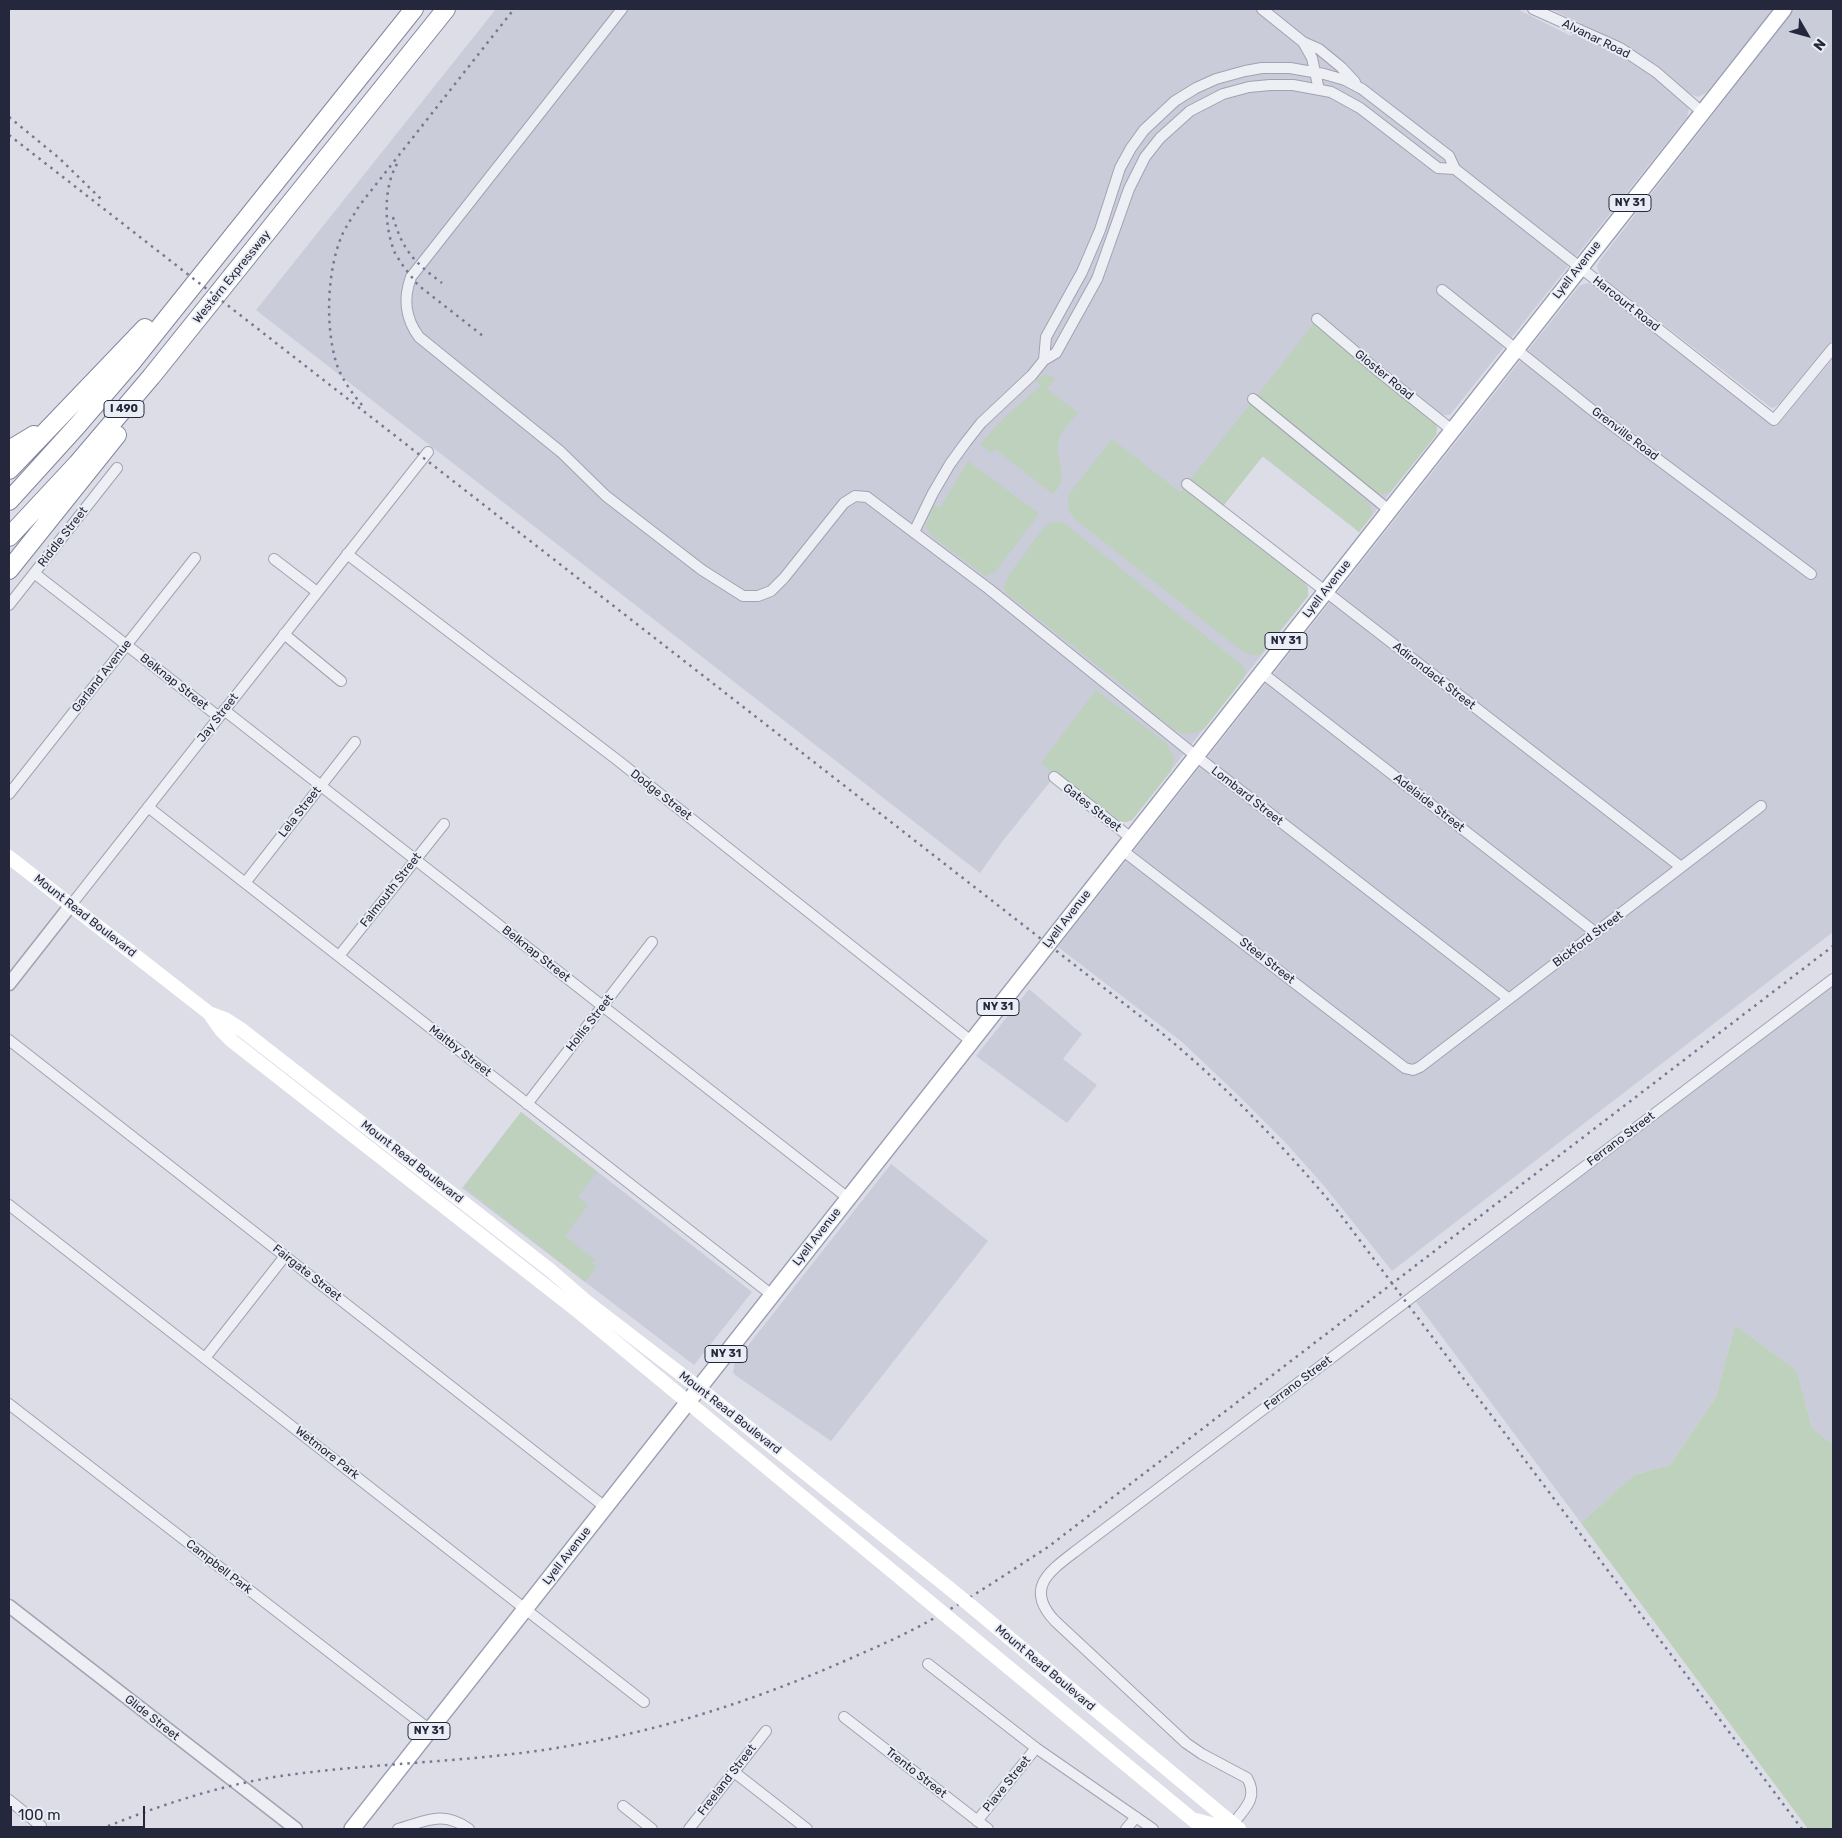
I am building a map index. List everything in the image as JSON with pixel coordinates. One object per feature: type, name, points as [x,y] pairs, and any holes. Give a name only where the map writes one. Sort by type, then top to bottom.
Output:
[{"type":"highway","name":"Western Expressway","points":[[9,501],[88,414],[414,9]]},
{"type":"highway","name":"Western Expressway","points":[[9,537],[109,428],[446,9]]},
{"type":"highway","points":[[9,470],[223,247]]},
{"type":"highway","points":[[9,570],[148,396],[233,275]]},
{"type":"highway","points":[[9,450],[41,430],[75,402]]},
{"type":"main road","name":"Lyell Avenue","points":[[357,1827],[430,1730],[605,1507],[1784,9]]},
{"type":"main road","name":"Mount Read Boulevard","points":[[9,857],[209,1013],[221,1030],[232,1040],[579,1312],[1204,1829]]},
{"type":"main road","name":"Mount Read Boulevard","points":[[209,1013],[225,1019],[242,1030],[699,1388],[971,1606],[1235,1828]]},
{"type":"main road","points":[[1188,1817],[1206,1824],[1235,1828]]},
{"type":"street","name":"Lombard Street","points":[[622,9],[411,277],[405,301],[407,316],[412,328],[427,346],[561,452],[606,496],[702,570],[743,596],[758,596],[771,591],[784,578],[844,503],[855,496],[867,496],[989,589],[1196,756],[1509,999]]},
{"type":"street","points":[[1044,360],[1056,353],[1097,279],[1129,189],[1145,157],[1160,138],[1190,111],[1223,94],[1249,87],[1270,85],[1293,85],[1331,92],[1360,108],[1438,168],[1454,169],[1449,156],[1362,89],[1341,67],[1319,49],[1304,42],[1262,9]]},
{"type":"street","name":"Alvanar Road","points":[[1533,9],[1620,48],[1656,72],[1702,112]]},
{"type":"street","points":[[1304,42],[1312,58],[1318,90]]},
{"type":"street","points":[[914,532],[933,493],[966,442],[981,423],[1039,369],[1044,360],[1046,337],[1082,272],[1100,230],[1120,168],[1131,148],[1150,124],[1175,101],[1196,88],[1216,79],[1262,68],[1290,68],[1315,72],[1345,80],[1362,89]]},
{"type":"street","name":"Harcourt Road","points":[[1454,169],[1774,420],[1833,348]]},
{"type":"street","name":"Grenville Road","points":[[1442,290],[1592,410],[1811,574]]},
{"type":"street","name":"Gloster Road","points":[[1317,319],[1452,430]]},
{"type":"street","points":[[1254,400],[1389,510]]},
{"type":"street","name":"Jay Street","points":[[9,984],[428,452]]},
{"type":"street","name":"Riddle Street","points":[[9,605],[117,468]]},
{"type":"street","name":"Adirondack Street","points":[[1187,484],[1681,867]]},
{"type":"street","name":"Dodge Street","points":[[347,554],[616,759],[971,1041]]},
{"type":"street","name":"Garland Avenue","points":[[9,794],[195,558]]},
{"type":"street","points":[[274,559],[317,592]]},
{"type":"street","name":"Belknap Street","points":[[34,573],[127,644],[321,786],[848,1198]]},
{"type":"street","points":[[284,634],[341,681]]},
{"type":"street","name":"Adelaide Street","points":[[1261,672],[1596,933]]},
{"type":"street","name":"Lela Street","points":[[245,883],[355,742]]},
{"type":"street","name":"Gates Street","points":[[1054,777],[1126,844]]},
{"type":"street","name":"Bickford Street","points":[[1413,1070],[1420,1067],[1761,806]]},
{"type":"street","name":"Maltby Street","points":[[148,807],[772,1295]]},
{"type":"street","name":"Falmouth Street","points":[[339,956],[444,824]]},
{"type":"street","name":"Steel Street","points":[[1126,844],[1405,1068],[1413,1070]]},
{"type":"street","name":"Hollis Street","points":[[528,1104],[652,942]]},
{"type":"street","name":"Ferrano Street","points":[[1235,1828],[1250,1801],[1252,1793],[1251,1785],[1246,1778],[1194,1749],[1055,1621],[1047,1613],[1042,1603],[1040,1592],[1043,1580],[1053,1569],[1104,1529],[1833,978]]},
{"type":"street","name":"Fairgate Street","points":[[9,1040],[605,1507]]},
{"type":"street","name":"Wetmore Park","points":[[9,1205],[644,1702]]},
{"type":"street","points":[[205,1358],[285,1256]]},
{"type":"street","name":"Campbell Park","points":[[9,1404],[430,1730]]},
{"type":"street","name":"Glide Street","points":[[9,1606],[296,1829]]},
{"type":"street","points":[[928,1664],[1036,1748],[1154,1829]]},
{"type":"street","name":"Trento Street","points":[[844,1717],[988,1829]]},
{"type":"street","name":"Freeland Street","points":[[689,1829],[766,1731]]},
{"type":"street","name":"Piave Street","points":[[977,1821],[1036,1748]]},
{"type":"street","points":[[734,1772],[807,1829]]},
{"type":"street","points":[[9,1800],[41,1826]]},
{"type":"street","points":[[623,1806],[652,1829]]},
{"type":"street","points":[[1126,1829],[1136,1817]]},
{"type":"street","points":[[398,1829],[436,1818],[457,1821],[469,1829]]},
{"type":"shaded area","points":[[496,9],[1517,9],[1571,36],[1581,23],[1550,9],[1773,9],[1706,93],[1698,97],[1690,94],[1640,55],[1635,63],[1688,107],[1687,117],[1450,415],[1440,413],[1320,316],[1315,322],[1434,422],[1437,427],[1436,435],[1359,532],[1262,456],[1217,514],[1305,583],[1308,588],[1308,596],[1132,820],[1120,821],[1057,773],[980,873],[256,310]]},
{"type":"shaded area","points":[[1795,9],[1833,9],[1833,339],[1779,404],[1773,408],[1601,276],[1597,266]]},
{"type":"shaded area","points":[[1587,283],[1593,285],[1776,427],[1833,358],[1833,932],[1392,1271],[1325,1187],[1285,1142],[1237,1094],[1182,1042],[1058,947],[1579,286]]},
{"type":"shaded area","points":[[1833,986],[1833,1444],[1812,1428],[1797,1371],[1735,1325],[1716,1397],[1670,1465],[1634,1475],[1581,1523],[1416,1302]]},
{"type":"shaded area","points":[[1029,989],[1082,1034],[1063,1059],[1097,1085],[1067,1123],[976,1056]]},
{"type":"shaded area","points":[[521,1112],[752,1292],[694,1365],[462,1188]]},
{"type":"shaded area","points":[[891,1164],[988,1241],[831,1441],[735,1375],[733,1372],[735,1362]]},
{"type":"green space","points":[[1315,322],[1434,422],[1437,427],[1436,435],[1391,491],[1387,493],[1374,492],[1257,396]]},
{"type":"green space","points":[[1046,374],[1055,378],[1047,389],[1078,413],[1059,439],[1058,454],[1062,474],[1061,481],[1053,494],[995,449],[991,453],[980,444],[1005,417],[1041,386],[1036,380]]},
{"type":"green space","points":[[1251,403],[1370,504],[1372,515],[1359,532],[1263,456],[1223,506],[1190,480]]},
{"type":"green space","points":[[1112,439],[1180,492],[1184,488],[1305,583],[1308,588],[1308,596],[1261,654],[1252,655],[1238,648],[1075,519],[1069,510],[1069,494]]},
{"type":"green space","points":[[968,461],[1037,512],[1038,515],[995,572],[985,576],[931,535],[926,526],[933,505],[940,508]]},
{"type":"green space","points":[[1058,522],[1065,524],[1243,666],[1245,671],[1244,678],[1204,729],[1184,734],[1174,729],[1147,708],[1139,698],[1007,594],[1004,588],[1009,575],[1045,526]]},
{"type":"green space","points":[[1096,690],[1166,743],[1174,757],[1171,771],[1132,820],[1126,822],[1120,821],[1041,763]]},
{"type":"green space","points":[[521,1112],[597,1172],[578,1197],[588,1205],[565,1236],[595,1260],[592,1263],[597,1266],[585,1282],[464,1187]]},
{"type":"green space","points":[[1735,1325],[1797,1371],[1812,1428],[1833,1444],[1833,1829],[1808,1829],[1581,1523],[1634,1475],[1670,1465],[1716,1397]]},
{"type":"railway","points":[[362,405],[347,385],[338,368],[330,331],[329,297],[331,279],[343,233],[359,206],[514,9]]},
{"type":"railway","points":[[9,117],[59,158],[102,200]]},
{"type":"railway","points":[[9,135],[1158,1030],[1231,1095],[1298,1165],[1340,1214],[1802,1829]]},
{"type":"railway","points":[[397,164],[392,174],[387,196],[387,220],[391,243],[395,253],[418,285],[483,336]]},
{"type":"railway","points":[[393,217],[401,239],[411,255],[424,269],[442,283]]},
{"type":"railway","points":[[101,1829],[186,1798],[274,1777],[349,1768],[537,1751],[647,1730],[753,1697],[822,1671],[884,1644],[944,1613],[1048,1547],[1833,946]]}]
